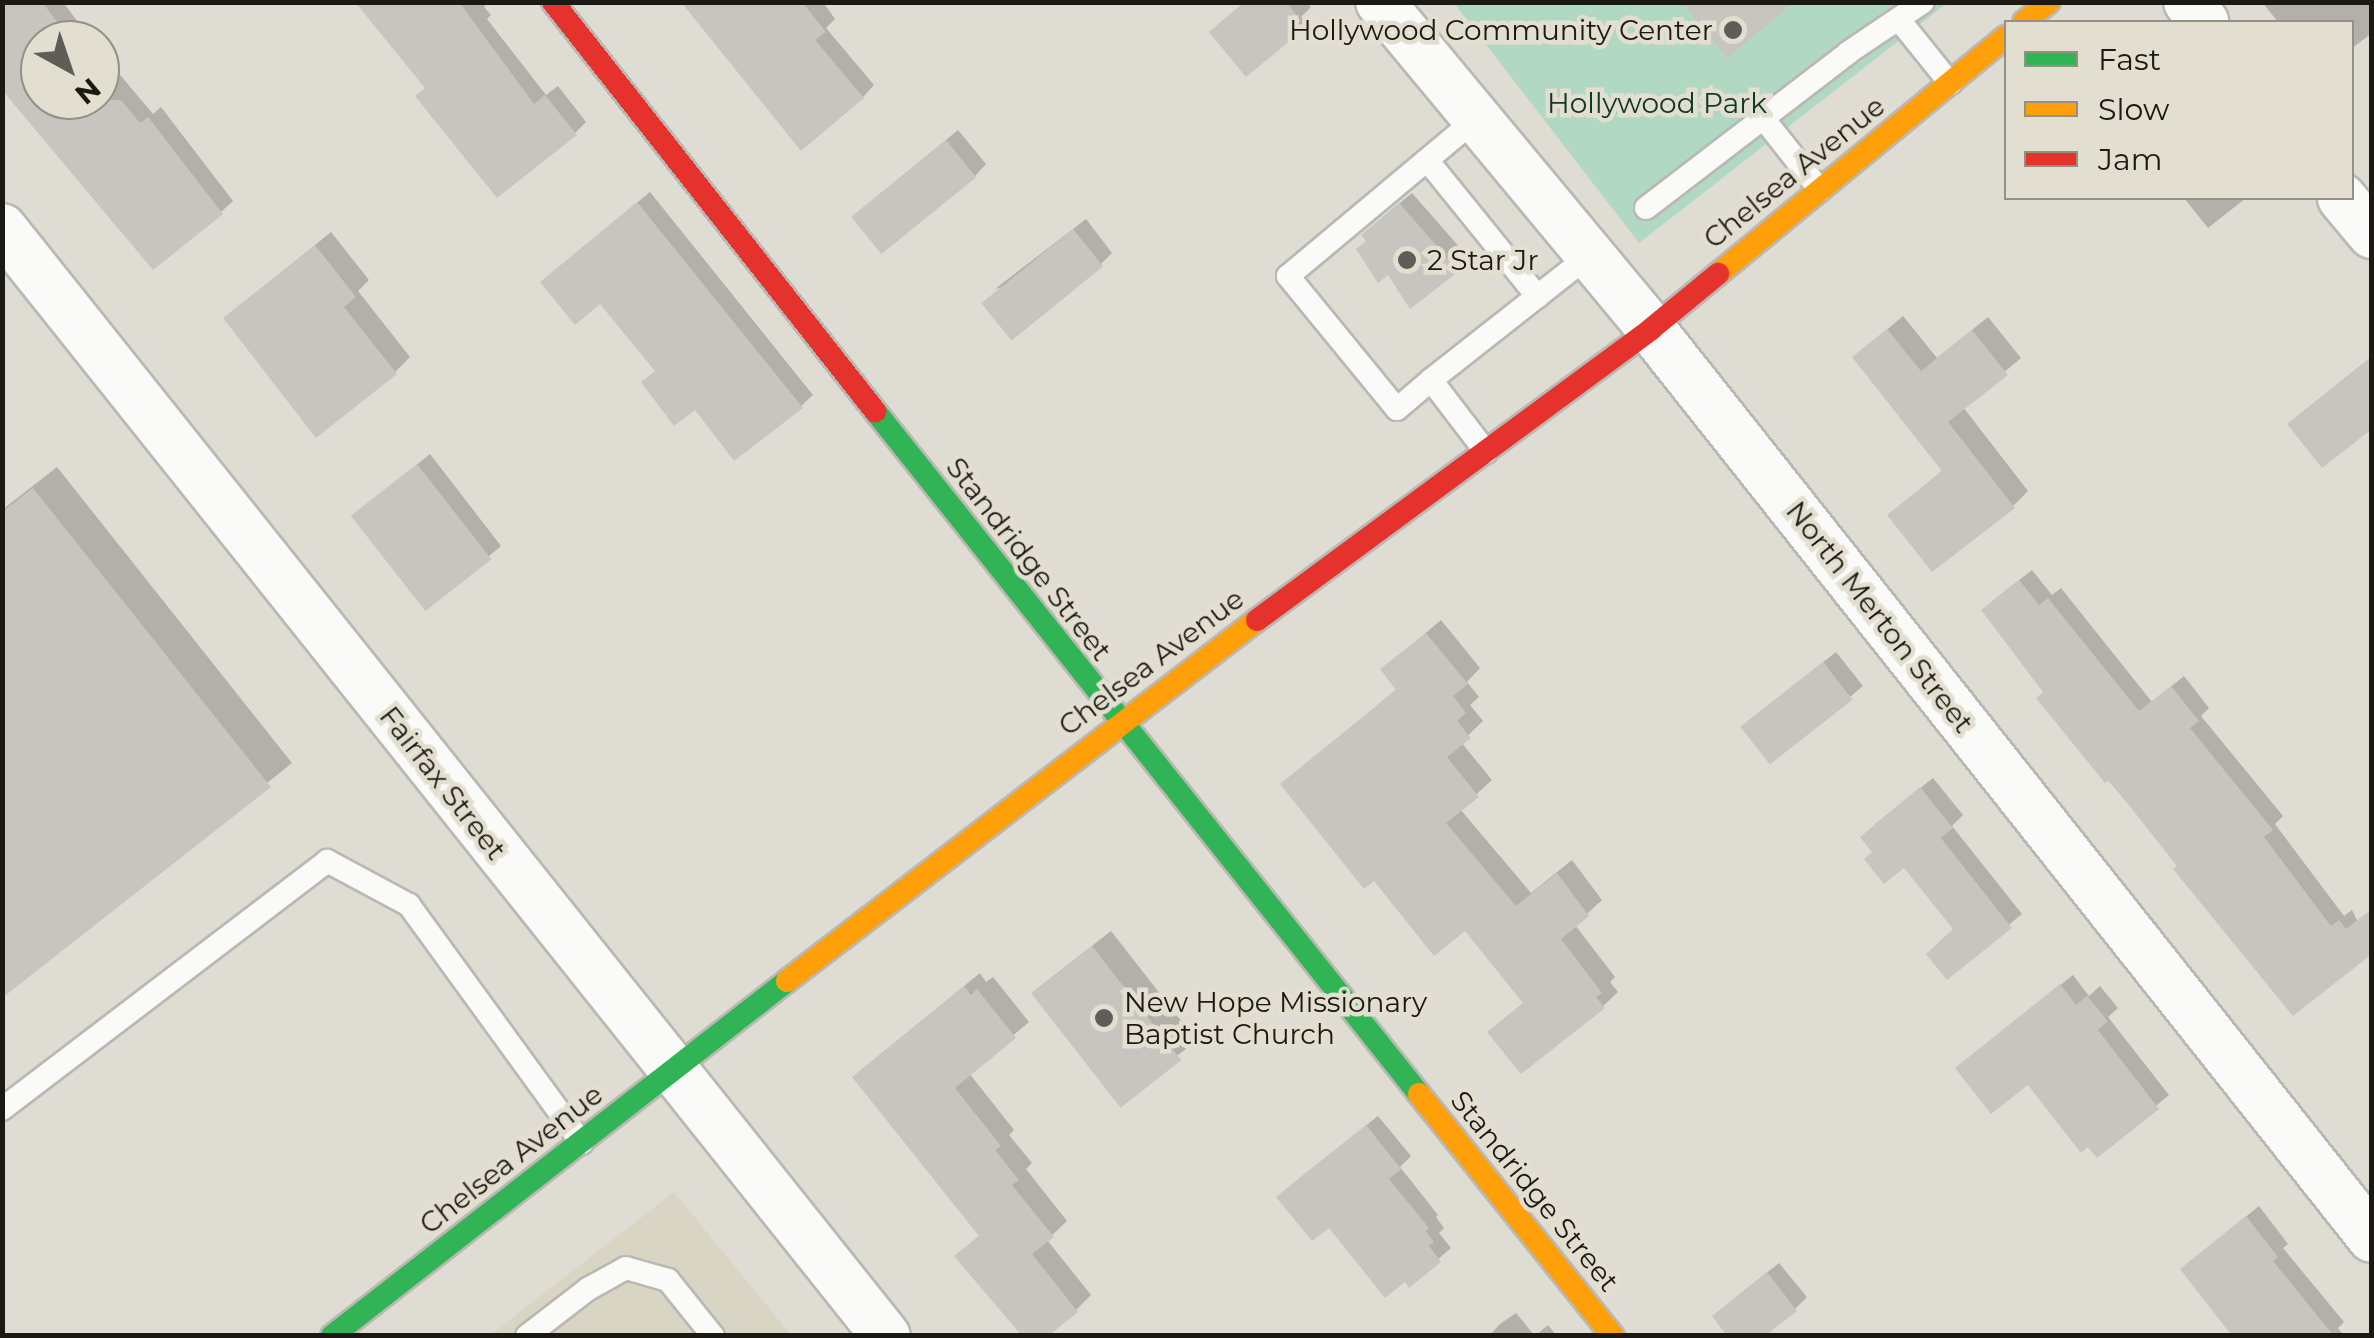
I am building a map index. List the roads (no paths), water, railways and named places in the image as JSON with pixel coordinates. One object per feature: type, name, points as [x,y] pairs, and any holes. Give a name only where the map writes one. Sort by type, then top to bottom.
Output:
[{"type":"main road","name":"Standridge Street","points":[[553,2],[1119,722],[1613,1336]]},
{"type":"main road","points":[[2026,20],[2048,2]]},
{"type":"main road","name":"Chelsea Avenue","points":[[332,1336],[1119,722],[1651,329],[2004,39]]},
{"type":"street","name":"North Merton Street","points":[[1380,2],[1651,329],[2372,1238]]},
{"type":"street","points":[[2344,200],[2372,234]]},
{"type":"street","name":"Fairfax Street","points":[[2,228],[886,1336]]},
{"type":"lane","points":[[1646,208],[1849,52],[1923,2]]},
{"type":"lane","points":[[1900,21],[1950,83]]},
{"type":"lane","points":[[1763,118],[1820,190]]},
{"type":"lane","points":[[1476,119],[1288,276],[1397,409],[1590,255]]},
{"type":"lane","points":[[1427,160],[1538,296]]},
{"type":"lane","points":[[1431,380],[1486,452]]},
{"type":"lane","points":[[2,1110],[328,860],[409,905],[582,1143]]},
{"type":"lane","points":[[527,1336],[588,1288],[626,1268],[668,1280],[713,1336]]},
{"type":"place","name":"Hollywood Community Center","points":[[1733,30]]},
{"type":"place","name":"2 Star Jr","points":[[1407,260]]},
{"type":"place","name":"New Hope Missionary Baptist Church","points":[[1104,1018]]},
{"type":"park label","name":"Hollywood Park","points":[[1657,103]]}]
